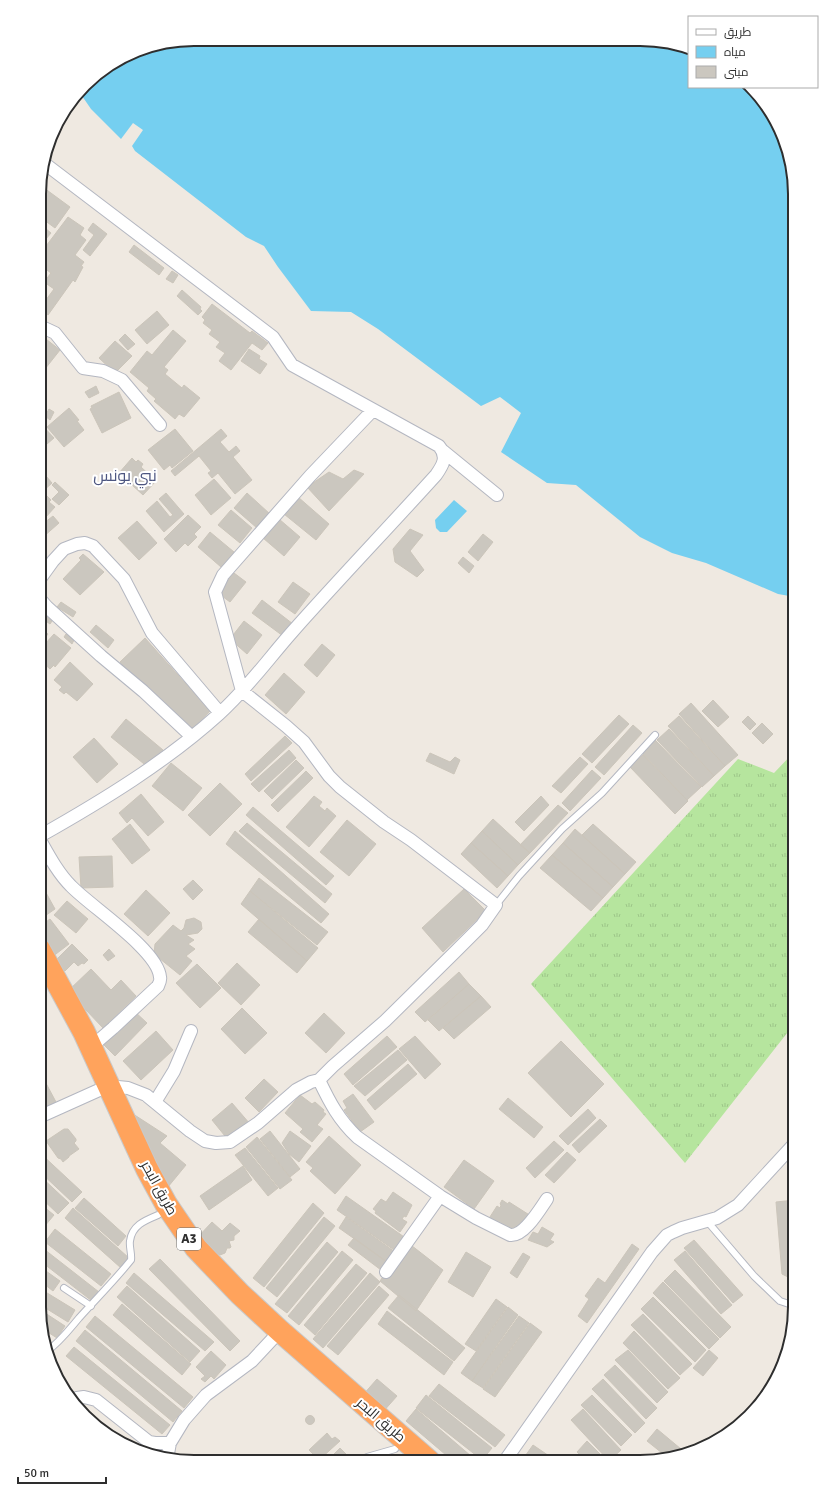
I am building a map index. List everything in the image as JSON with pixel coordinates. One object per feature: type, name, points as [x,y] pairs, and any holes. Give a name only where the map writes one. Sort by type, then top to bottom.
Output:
[{"type":"highway","name":"طريق البحر","points":[[46,961],[58,981],[91,1047],[103,1088],[134,1167],[158,1215],[176,1244],[202,1276],[422,1455]]},
{"type":"highway","name":"طريق البحر","points":[[46,985],[75,1034],[166,1204],[186,1235],[275,1335],[402,1455]]},
{"type":"street","points":[[49,167],[273,337],[292,365],[439,446],[443,451],[497,495]]},
{"type":"street","points":[[46,329],[56,334],[82,368],[102,371],[122,380],[160,424]]},
{"type":"street","points":[[46,1114],[103,1088],[137,1090],[146,1095],[199,1138],[209,1142],[230,1142],[258,1123],[299,1088],[319,1080],[385,1021],[455,952],[482,925],[496,905],[411,840],[384,822],[340,787],[329,776],[304,742],[242,691],[216,598],[215,592],[223,575],[310,476],[373,410]]},
{"type":"street","points":[[46,832],[153,766],[192,737],[220,713],[242,691],[292,632],[436,475],[444,461],[443,451]]},
{"type":"street","points":[[46,571],[64,549],[77,544],[85,543],[93,546],[124,580],[152,633],[220,713]]},
{"type":"street","points":[[46,605],[101,656],[143,691],[192,737]]},
{"type":"street","points":[[46,850],[70,885],[144,949],[154,963],[160,978],[158,986],[91,1047]]},
{"type":"street","points":[[155,1102],[174,1071],[191,1031]]},
{"type":"street","points":[[319,1080],[332,1106],[348,1128],[357,1137],[440,1196],[476,1218],[513,1236],[523,1231],[548,1199]]},
{"type":"street","points":[[509,1455],[652,1252],[667,1235],[682,1228],[717,1218],[738,1204],[788,1150]]},
{"type":"street","points":[[386,1272],[440,1196]]},
{"type":"street","points":[[168,1453],[170,1443],[184,1420],[206,1395],[252,1361],[275,1335]]},
{"type":"street","points":[[78,1398],[84,1397],[96,1400],[149,1442],[170,1443]]},
{"type":"lane","points":[[496,905],[519,876],[562,829],[602,793],[655,735]]},
{"type":"lane","points":[[52,1347],[65,1336],[78,1319],[131,1260],[130,1241],[134,1229],[142,1222],[158,1215]]},
{"type":"lane","points":[[707,1221],[754,1276],[780,1301],[788,1304]]},
{"type":"lane","points":[[64,1288],[91,1306]]},
{"type":"green space","points":[[788,758],[788,1032],[685,1163],[531,984],[738,759],[774,773]]},
{"type":"water","points":[[185,46],[649,46],[669,49],[688,54],[688,88],[744,88],[763,112],[773,129],[783,156],[788,185],[788,596],[778,594],[706,563],[672,553],[640,537],[576,485],[547,483],[501,452],[521,413],[500,397],[481,406],[378,329],[351,312],[311,311],[264,246],[246,237],[135,151],[132,146],[143,130],[133,123],[121,139],[91,109],[83,97],[89,89],[112,71],[138,57],[156,51]]},
{"type":"water","points":[[454,500],[467,511],[447,532],[440,532],[436,528],[435,520]]},
{"type":"building","points":[[46,189],[70,207],[55,228],[46,221]]},
{"type":"building","points":[[68,217],[84,228],[80,235],[86,240],[75,255],[84,262],[81,266],[83,267],[75,282],[73,280],[48,315],[46,313],[46,300],[54,289],[46,283],[46,279],[51,273],[46,269],[46,246]]},
{"type":"building","points":[[93,223],[107,234],[90,256],[83,250],[94,235],[88,230]]},
{"type":"building","points":[[46,229],[51,233],[46,239]]},
{"type":"building","points":[[134,245],[164,268],[159,275],[129,252]]},
{"type":"building","points":[[172,271],[178,275],[173,283],[166,279]]},
{"type":"building","points":[[182,290],[201,307],[200,309],[202,311],[198,315],[177,296]]},
{"type":"building","points":[[212,304],[250,333],[252,331],[268,343],[262,350],[252,343],[231,370],[219,361],[225,353],[216,347],[220,342],[209,334],[212,330],[203,323],[205,320],[202,317]]},
{"type":"building","points":[[157,311],[169,325],[147,344],[135,330]]},
{"type":"building","points":[[173,330],[186,341],[164,367],[168,370],[165,374],[182,388],[184,385],[200,398],[184,417],[179,414],[175,419],[154,401],[156,399],[147,391],[149,388],[130,372],[147,351],[152,355]]},
{"type":"building","points":[[125,334],[135,344],[128,350],[119,340]]},
{"type":"building","points":[[46,339],[60,350],[46,368]]},
{"type":"building","points":[[115,341],[132,356],[115,373],[99,358]]},
{"type":"building","points":[[249,349],[260,356],[259,359],[267,364],[260,374],[241,361]]},
{"type":"building","points":[[96,386],[99,393],[89,398],[85,392]]},
{"type":"building","points":[[119,392],[131,418],[102,433],[90,409],[92,408],[91,406]]},
{"type":"building","points":[[69,408],[79,420],[77,421],[84,430],[64,447],[47,427]]},
{"type":"building","points":[[49,409],[54,412],[50,420],[46,417]]},
{"type":"building","points":[[46,429],[54,438],[46,445]]},
{"type":"building","points":[[175,429],[193,451],[172,468],[170,465],[164,470],[148,450]]},
{"type":"building","points":[[221,429],[227,436],[220,442],[229,452],[236,446],[240,451],[233,457],[252,480],[235,494],[218,473],[212,478],[208,473],[211,471],[199,456],[175,476],[171,471]]},
{"type":"building","points":[[132,458],[136,462],[138,460],[143,464],[141,467],[156,481],[143,495],[119,473]]},
{"type":"building","points":[[354,470],[364,474],[329,511],[307,487],[329,472],[343,479]]},
{"type":"building","points":[[46,476],[52,483],[46,488]]},
{"type":"building","points":[[214,479],[231,498],[211,515],[195,495]]},
{"type":"building","points":[[55,482],[69,495],[59,505],[52,499],[59,492],[52,485]]},
{"type":"building","points":[[166,493],[184,514],[164,532],[146,511],[157,501],[170,517],[173,515],[159,499]]},
{"type":"building","points":[[247,493],[270,514],[257,528],[234,508]]},
{"type":"building","points":[[46,495],[51,500],[49,502],[55,507],[46,517]]},
{"type":"building","points":[[298,497],[329,524],[316,540],[284,514]]},
{"type":"building","points":[[231,510],[252,528],[240,543],[218,525]]},
{"type":"building","points":[[188,515],[201,527],[194,534],[197,537],[188,546],[185,543],[176,552],[164,539]]},
{"type":"building","points":[[53,516],[59,523],[46,534],[46,521]]},
{"type":"building","points":[[279,519],[300,537],[284,556],[263,538]]},
{"type":"building","points":[[137,521],[157,543],[139,560],[118,538]]},
{"type":"building","points":[[410,529],[423,535],[410,551],[424,570],[417,577],[395,562],[393,549]]},
{"type":"building","points":[[210,532],[234,552],[221,567],[198,547]]},
{"type":"building","points":[[483,534],[493,542],[478,561],[468,552]]},
{"type":"building","points":[[83,554],[104,572],[80,595],[63,579],[81,560],[79,558]]},
{"type":"building","points":[[463,557],[474,566],[469,573],[458,563]]},
{"type":"building","points":[[234,573],[246,582],[230,602],[218,593]]},
{"type":"building","points":[[293,582],[310,594],[295,614],[278,602]]},
{"type":"building","points":[[262,600],[293,624],[283,636],[252,613]]},
{"type":"building","points":[[61,602],[76,612],[73,617],[57,607]]},
{"type":"building","points":[[46,616],[52,621],[50,624],[46,621]]},
{"type":"building","points":[[244,621],[262,635],[247,654],[230,639]]},
{"type":"building","points":[[96,625],[114,640],[108,648],[90,632]]},
{"type":"building","points":[[54,634],[71,648],[55,667],[54,665],[50,669],[46,665],[46,643]]},
{"type":"building","points":[[66,634],[74,640],[72,644],[64,637]]},
{"type":"building","points":[[145,638],[210,711],[190,732],[120,662]]},
{"type":"building","points":[[322,644],[335,655],[317,677],[304,665]]},
{"type":"building","points":[[70,662],[93,684],[77,701],[66,692],[64,694],[59,690],[62,687],[54,680]]},
{"type":"building","points":[[284,673],[305,692],[286,714],[265,695]]},
{"type":"building","points":[[713,700],[729,717],[718,727],[702,711]]},
{"type":"building","points":[[691,703],[738,755],[725,766],[679,714]]},
{"type":"building","points":[[619,715],[629,724],[592,763],[582,754]]},
{"type":"building","points":[[679,716],[725,766],[714,776],[668,726]]},
{"type":"building","points":[[748,716],[756,724],[750,730],[742,722]]},
{"type":"building","points":[[126,719],[163,750],[149,768],[111,737]]},
{"type":"building","points":[[762,723],[773,734],[763,744],[752,733]]},
{"type":"building","points":[[633,725],[642,733],[604,775],[595,767]]},
{"type":"building","points":[[669,729],[714,776],[702,787],[657,740]]},
{"type":"building","points":[[285,736],[292,743],[251,781],[245,774]]},
{"type":"building","points":[[94,738],[118,764],[97,783],[73,757]]},
{"type":"building","points":[[655,740],[701,787],[687,800],[642,753]]},
{"type":"building","points":[[289,750],[296,758],[259,792],[251,784]]},
{"type":"building","points":[[430,753],[450,762],[455,757],[460,760],[454,774],[426,761]]},
{"type":"building","points":[[643,755],[688,801],[675,814],[630,767]]},
{"type":"building","points":[[580,757],[588,764],[561,793],[552,786]]},
{"type":"building","points":[[296,760],[304,768],[272,799],[264,791]]},
{"type":"building","points":[[171,763],[202,788],[183,811],[152,786]]},
{"type":"building","points":[[592,770],[601,778],[570,811],[562,803]]},
{"type":"building","points":[[306,771],[313,778],[278,812],[271,805]]},
{"type":"building","points":[[220,783],[242,804],[210,836],[188,815]]},
{"type":"building","points":[[141,794],[164,822],[148,836],[132,818],[127,823],[119,813]]},
{"type":"building","points":[[314,796],[322,802],[319,806],[325,811],[327,808],[336,816],[309,847],[286,827]]},
{"type":"building","points":[[541,796],[549,805],[524,831],[515,822]]},
{"type":"building","points":[[558,805],[568,813],[530,853],[520,845]]},
{"type":"building","points":[[253,807],[334,876],[326,885],[246,815]]},
{"type":"building","points":[[493,819],[530,853],[518,865],[482,831]]},
{"type":"building","points":[[347,820],[376,844],[349,876],[320,852]]},
{"type":"building","points":[[247,823],[332,894],[325,903],[239,831]]},
{"type":"building","points":[[130,824],[150,850],[132,864],[112,839]]},
{"type":"building","points":[[593,824],[636,862],[625,874],[582,835]]},
{"type":"building","points":[[575,829],[625,874],[613,887],[563,843]]},
{"type":"building","points":[[235,831],[329,914],[321,923],[226,844]]},
{"type":"building","points":[[482,831],[518,865],[508,876],[471,843]]},
{"type":"building","points":[[471,843],[508,876],[497,888],[461,854]]},
{"type":"building","points":[[563,843],[613,887],[603,898],[552,855]]},
{"type":"building","points":[[552,855],[603,898],[591,911],[540,868]]},
{"type":"building","points":[[112,856],[113,887],[81,888],[79,857]]},
{"type":"building","points":[[259,878],[328,932],[317,945],[250,891]]},
{"type":"building","points":[[193,880],[203,890],[193,900],[183,889]]},
{"type":"building","points":[[464,889],[486,911],[443,952],[422,928]]},
{"type":"building","points":[[146,890],[170,913],[148,936],[124,914]]},
{"type":"building","points":[[250,891],[318,948],[307,961],[241,904]]},
{"type":"building","points":[[46,893],[55,909],[46,915]]},
{"type":"building","points":[[67,901],[88,919],[76,933],[54,915]]},
{"type":"building","points":[[194,918],[201,922],[202,929],[198,933],[186,935],[194,940],[188,944],[195,949],[186,956],[192,961],[180,975],[154,954],[155,944],[173,925],[181,931],[184,928],[186,920]]},
{"type":"building","points":[[50,919],[69,944],[52,957],[46,949],[46,922]]},
{"type":"building","points":[[259,919],[307,961],[297,973],[248,932]]},
{"type":"building","points":[[72,944],[88,960],[84,964],[82,963],[78,966],[74,962],[65,971],[55,961]]},
{"type":"building","points":[[109,949],[115,956],[108,961],[103,955]]},
{"type":"building","points":[[237,963],[260,985],[241,1005],[218,983]]},
{"type":"building","points":[[197,964],[221,988],[200,1008],[176,983]]},
{"type":"building","points":[[91,969],[111,990],[121,980],[136,996],[103,1028],[68,991]]},
{"type":"building","points":[[459,972],[469,984],[425,1022],[415,1012]]},
{"type":"building","points":[[469,984],[481,996],[439,1031],[428,1020]]},
{"type":"building","points":[[481,996],[491,1007],[454,1039],[443,1028]]},
{"type":"building","points":[[242,1008],[267,1033],[245,1054],[221,1029]]},
{"type":"building","points":[[133,1010],[147,1023],[115,1056],[100,1041]]},
{"type":"building","points":[[324,1013],[345,1033],[326,1053],[305,1033]]},
{"type":"building","points":[[156,1031],[173,1050],[141,1080],[123,1061]]},
{"type":"building","points":[[387,1036],[397,1047],[353,1085],[344,1074]]},
{"type":"building","points":[[415,1036],[441,1064],[425,1079],[399,1049]]},
{"type":"building","points":[[561,1041],[604,1084],[571,1117],[528,1073]]},
{"type":"building","points":[[398,1050],[407,1060],[365,1096],[354,1086]]},
{"type":"building","points":[[408,1064],[417,1074],[375,1110],[367,1100]]},
{"type":"building","points":[[264,1079],[278,1092],[259,1112],[245,1098]]},
{"type":"building","points":[[46,1083],[56,1102],[46,1107]]},
{"type":"building","points":[[353,1094],[374,1122],[360,1132],[344,1110],[347,1108],[343,1101]]},
{"type":"building","points":[[300,1095],[312,1104],[315,1102],[324,1110],[323,1112],[326,1114],[317,1125],[323,1129],[312,1142],[300,1132],[303,1129],[285,1113]]},
{"type":"building","points":[[508,1098],[543,1127],[534,1138],[499,1109]]},
{"type":"building","points":[[232,1103],[250,1124],[229,1141],[212,1120]]},
{"type":"building","points":[[588,1109],[596,1118],[568,1145],[559,1136]]},
{"type":"building","points":[[130,1112],[167,1136],[160,1143],[186,1165],[163,1193]]},
{"type":"building","points":[[600,1119],[607,1126],[579,1153],[572,1145]]},
{"type":"building","points":[[64,1129],[68,1129],[76,1139],[74,1143],[79,1149],[63,1162],[58,1158],[46,1141]]},
{"type":"building","points":[[270,1131],[300,1169],[290,1177],[260,1139]]},
{"type":"building","points":[[290,1131],[311,1146],[299,1162],[289,1154],[282,1143]]},
{"type":"building","points":[[329,1136],[361,1165],[335,1194],[310,1171],[313,1168],[306,1162]]},
{"type":"building","points":[[257,1137],[292,1180],[280,1189],[246,1147]]},
{"type":"building","points":[[554,1141],[564,1150],[535,1178],[526,1168]]},
{"type":"building","points":[[245,1148],[278,1188],[268,1196],[235,1155]]},
{"type":"building","points":[[567,1152],[576,1160],[554,1183],[545,1175]]},
{"type":"building","points":[[46,1159],[82,1192],[72,1202],[46,1178]]},
{"type":"building","points":[[464,1160],[494,1181],[474,1209],[444,1187]]},
{"type":"building","points":[[243,1166],[252,1180],[209,1210],[200,1196]]},
{"type":"building","points":[[46,1182],[69,1203],[58,1214],[46,1203]]},
{"type":"building","points":[[393,1192],[412,1205],[406,1217],[404,1216],[402,1219],[407,1222],[400,1232],[375,1213],[376,1211],[373,1209],[381,1199],[386,1202]]},
{"type":"building","points":[[346,1196],[407,1239],[397,1252],[337,1210]]},
{"type":"building","points":[[84,1198],[126,1236],[118,1246],[75,1208]]},
{"type":"building","points":[[502,1200],[508,1204],[509,1202],[531,1216],[518,1232],[488,1220],[497,1206],[500,1208]]},
{"type":"building","points":[[788,1201],[788,1277],[782,1274],[776,1202]]},
{"type":"building","points":[[313,1203],[324,1213],[264,1287],[253,1278]]},
{"type":"building","points":[[73,1208],[129,1258],[121,1268],[65,1218]]},
{"type":"building","points":[[46,1209],[54,1215],[46,1225]]},
{"type":"building","points":[[324,1217],[335,1226],[277,1297],[266,1288]]},
{"type":"building","points":[[346,1217],[395,1252],[387,1262],[339,1228]]},
{"type":"building","points":[[212,1222],[222,1231],[230,1223],[240,1231],[234,1236],[234,1240],[229,1241],[231,1247],[227,1248],[225,1253],[220,1255],[204,1247],[197,1238]]},
{"type":"building","points":[[542,1227],[554,1234],[550,1240],[554,1242],[547,1247],[528,1240],[533,1232],[538,1234]]},
{"type":"building","points":[[55,1229],[111,1274],[101,1286],[46,1243]]},
{"type":"building","points":[[354,1238],[387,1262],[381,1270],[348,1245]]},
{"type":"building","points":[[694,1240],[743,1295],[733,1303],[684,1248]]},
{"type":"building","points":[[327,1242],[338,1252],[287,1313],[275,1304]]},
{"type":"building","points":[[407,1242],[443,1270],[416,1311],[380,1281]]},
{"type":"building","points":[[632,1244],[639,1249],[587,1323],[578,1316],[589,1299],[585,1296],[598,1278],[605,1283]]},
{"type":"building","points":[[46,1251],[99,1292],[92,1301],[46,1265]]},
{"type":"building","points":[[342,1251],[353,1260],[299,1325],[288,1316]]},
{"type":"building","points":[[685,1251],[732,1305],[721,1314],[674,1260]]},
{"type":"building","points":[[466,1252],[491,1267],[473,1297],[448,1282]]},
{"type":"building","points":[[523,1253],[530,1257],[517,1278],[510,1273]]},
{"type":"building","points":[[160,1259],[240,1341],[230,1351],[149,1269]]},
{"type":"building","points":[[356,1264],[367,1273],[315,1335],[304,1325]]},
{"type":"building","points":[[675,1270],[731,1327],[720,1338],[664,1281]]},
{"type":"building","points":[[46,1271],[60,1281],[53,1291],[46,1286]]},
{"type":"building","points":[[134,1273],[214,1342],[205,1351],[126,1283]]},
{"type":"building","points":[[370,1273],[380,1282],[323,1348],[313,1339]]},
{"type":"building","points":[[663,1282],[719,1339],[709,1349],[653,1293]]},
{"type":"building","points":[[127,1286],[200,1351],[190,1362],[117,1297]]},
{"type":"building","points":[[379,1286],[389,1295],[338,1355],[327,1346]]},
{"type":"building","points":[[46,1292],[75,1310],[68,1322],[46,1308]]},
{"type":"building","points":[[399,1295],[465,1348],[454,1361],[388,1308]]},
{"type":"building","points":[[653,1297],[706,1350],[695,1362],[641,1309]]},
{"type":"building","points":[[496,1299],[507,1307],[476,1351],[465,1344]]},
{"type":"building","points":[[122,1304],[191,1364],[182,1375],[113,1315]]},
{"type":"building","points":[[508,1307],[518,1315],[472,1381],[461,1373]]},
{"type":"building","points":[[387,1311],[453,1362],[444,1375],[378,1324]]},
{"type":"building","points":[[46,1314],[65,1326],[57,1338],[48,1332]]},
{"type":"building","points":[[643,1314],[692,1364],[680,1375],[631,1325]]},
{"type":"building","points":[[95,1316],[193,1397],[184,1408],[86,1327]]},
{"type":"building","points":[[519,1316],[529,1323],[483,1388],[472,1381]]},
{"type":"building","points":[[530,1323],[542,1332],[495,1397],[483,1389]]},
{"type":"building","points":[[85,1330],[182,1411],[173,1422],[76,1341]]},
{"type":"building","points":[[634,1331],[680,1378],[668,1389],[623,1343]]},
{"type":"building","points":[[74,1347],[170,1425],[162,1434],[66,1356]]},
{"type":"building","points":[[628,1350],[668,1392],[657,1403],[615,1360]]},
{"type":"building","points":[[709,1350],[718,1358],[703,1376],[693,1368]]},
{"type":"building","points":[[211,1351],[226,1365],[214,1379],[211,1376],[205,1382],[201,1379],[205,1376],[196,1367]]},
{"type":"building","points":[[615,1365],[657,1408],[646,1419],[604,1375]]},
{"type":"building","points":[[377,1379],[397,1396],[382,1413],[362,1396]]},
{"type":"building","points":[[603,1379],[645,1423],[635,1433],[592,1389]]},
{"type":"building","points":[[439,1384],[505,1435],[495,1447],[429,1396]]},
{"type":"building","points":[[426,1395],[492,1448],[486,1455],[476,1455],[416,1408]]},
{"type":"building","points":[[592,1395],[632,1435],[621,1446],[581,1405]]},
{"type":"building","points":[[416,1409],[470,1455],[446,1455],[406,1421]]},
{"type":"building","points":[[583,1409],[621,1450],[616,1455],[603,1455],[571,1420]]},
{"type":"building","points":[[310,1415],[315,1420],[310,1425],[305,1420]]},
{"type":"building","points":[[657,1429],[681,1449],[662,1453],[647,1441]]},
{"type":"building","points":[[327,1433],[332,1439],[335,1437],[340,1441],[325,1455],[314,1455],[309,1450]]},
{"type":"building","points":[[587,1441],[601,1455],[580,1455],[577,1452]]},
{"type":"building","points":[[533,1445],[548,1455],[526,1455]]},
{"type":"building","points":[[340,1448],[347,1455],[333,1455]]},
{"type":"district","name":"نبي يونس","points":[[125,476]]}]
